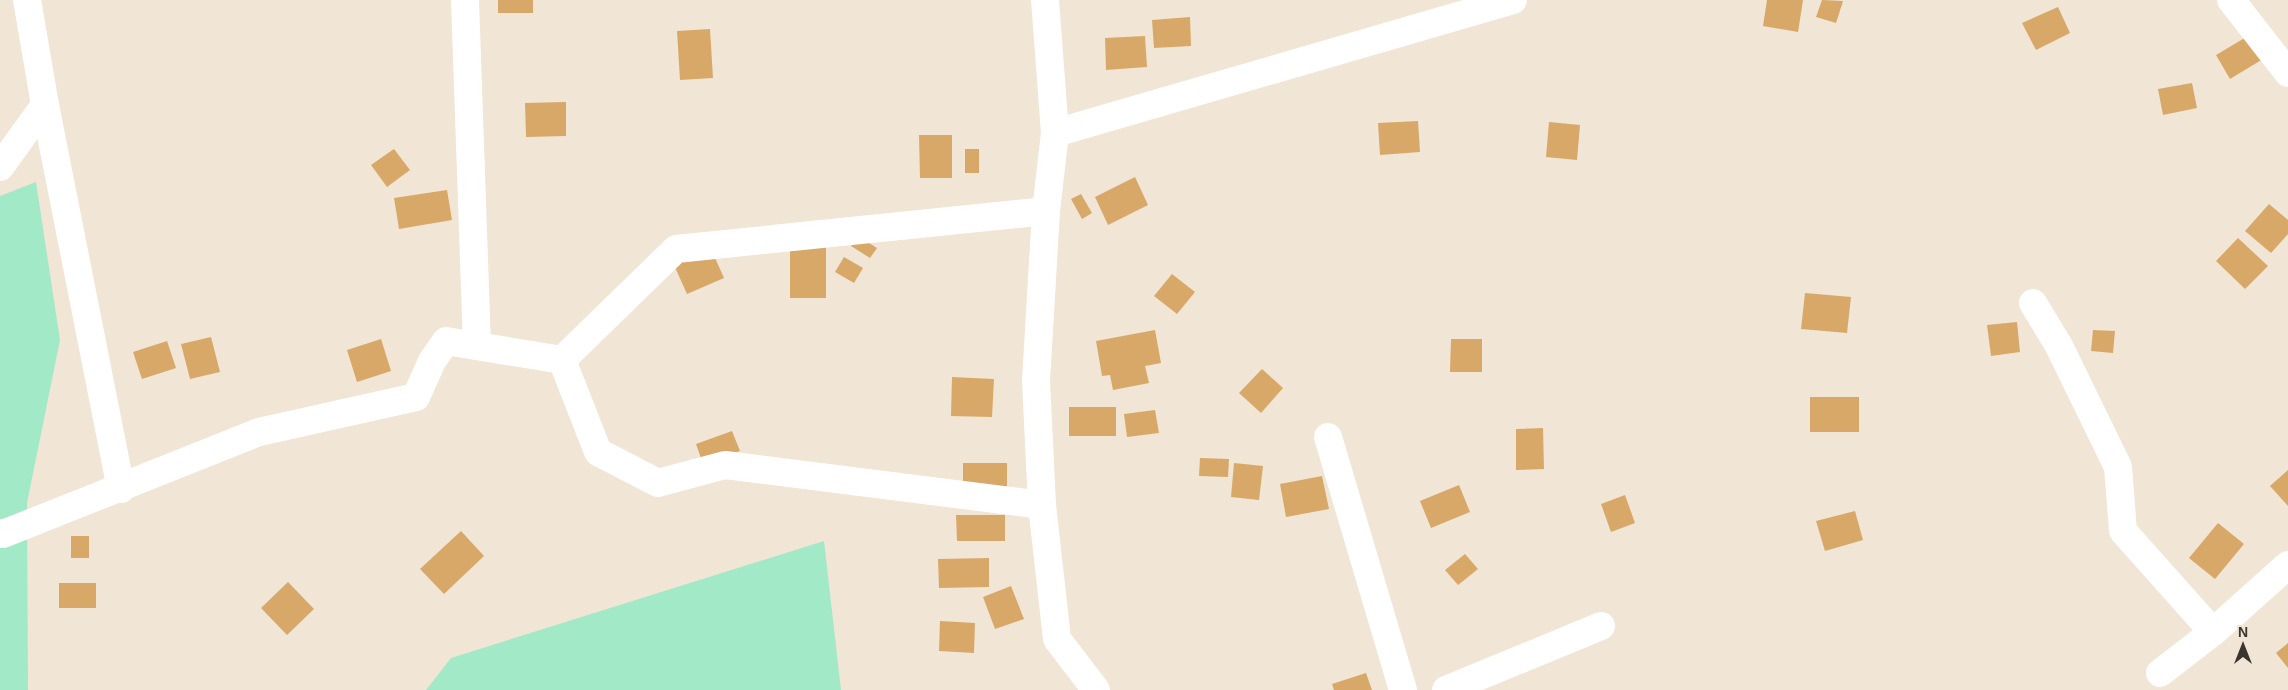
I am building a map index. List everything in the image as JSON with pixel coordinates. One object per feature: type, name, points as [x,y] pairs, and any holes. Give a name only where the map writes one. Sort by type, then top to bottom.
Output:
[{"type":"street","points":[[27,0],[45,105],[120,489]]},
{"type":"street","points":[[465,0],[477,346]]},
{"type":"street","points":[[1044,0],[1055,132],[1046,212],[1036,381],[1042,505],[1058,639],[1096,690]]},
{"type":"street","points":[[1055,132],[1513,0]]},
{"type":"street","points":[[2231,0],[2288,73]]},
{"type":"street","points":[[0,167],[45,105]]},
{"type":"street","points":[[562,360],[676,250],[1046,212]]},
{"type":"street","points":[[2033,303],[2059,346],[2118,467],[2124,531],[2212,632]]},
{"type":"street","points":[[0,533],[3,534],[120,489],[258,432],[416,397],[432,361],[446,341],[562,360]]},
{"type":"street","points":[[562,360],[598,452],[658,483],[725,465],[1042,505]]},
{"type":"street","points":[[1328,437],[1403,690]]},
{"type":"street","points":[[2160,673],[2212,632],[2288,565]]},
{"type":"street","points":[[1446,690],[1601,626]]},
{"type":"green space","points":[[36,182],[60,340],[27,503],[28,690],[0,690],[0,196]]},
{"type":"green space","points":[[824,541],[841,690],[426,690],[451,658]]},
{"type":"building","points":[[498,0],[533,0],[533,13],[498,13]]},
{"type":"building","points":[[1767,0],[1803,0],[1798,32],[1763,26]]},
{"type":"building","points":[[1822,0],[1843,1],[1836,23],[1816,17]]},
{"type":"building","points":[[2058,7],[2070,33],[2036,50],[2022,23]]},
{"type":"building","points":[[1190,17],[1191,46],[1154,48],[1152,20]]},
{"type":"building","points":[[710,29],[713,78],[680,80],[677,31]]},
{"type":"building","points":[[1145,36],[1147,67],[1106,70],[1105,38]]},
{"type":"building","points":[[2248,36],[2263,59],[2230,79],[2216,55]]},
{"type":"building","points":[[2192,83],[2197,108],[2163,115],[2158,89]]},
{"type":"building","points":[[566,102],[566,136],[526,137],[525,103]]},
{"type":"building","points":[[1418,121],[1420,152],[1380,155],[1378,123]]},
{"type":"building","points":[[1549,122],[1580,125],[1577,160],[1546,157]]},
{"type":"building","points":[[919,135],[952,135],[952,178],[920,178]]},
{"type":"building","points":[[394,149],[410,170],[387,187],[371,165]]},
{"type":"building","points":[[965,149],[979,149],[979,173],[965,173]]},
{"type":"building","points":[[1135,177],[1148,205],[1108,225],[1095,197]]},
{"type":"building","points":[[447,190],[452,220],[399,229],[394,198]]},
{"type":"building","points":[[1081,194],[1092,213],[1082,219],[1071,199]]},
{"type":"building","points":[[2269,204],[2288,220],[2288,234],[2271,253],[2245,231]]},
{"type":"building","points":[[858,236],[877,248],[870,258],[851,246]]},
{"type":"building","points":[[2238,238],[2268,266],[2245,289],[2216,261]]},
{"type":"building","points":[[826,242],[826,298],[790,298],[790,243]]},
{"type":"building","points":[[711,249],[724,278],[687,294],[674,265]]},
{"type":"building","points":[[844,257],[863,268],[854,283],[835,272]]},
{"type":"building","points":[[1172,274],[1195,292],[1177,314],[1154,296]]},
{"type":"building","points":[[1805,293],[1851,297],[1847,333],[1801,329]]},
{"type":"building","points":[[2017,322],[2020,352],[1991,356],[1987,325]]},
{"type":"building","points":[[1155,330],[1161,363],[1145,366],[1149,383],[1113,390],[1110,375],[1102,376],[1096,341]]},
{"type":"building","points":[[2093,330],[2115,331],[2113,353],[2091,351]]},
{"type":"building","points":[[211,337],[220,372],[190,379],[181,344]]},
{"type":"building","points":[[381,339],[391,371],[357,382],[347,350]]},
{"type":"building","points":[[1451,339],[1482,339],[1482,372],[1450,372]]},
{"type":"building","points":[[167,341],[176,368],[142,379],[133,352]]},
{"type":"building","points":[[1262,369],[1283,388],[1261,413],[1239,393]]},
{"type":"building","points":[[952,377],[994,379],[992,417],[951,416]]},
{"type":"building","points":[[1810,397],[1859,397],[1859,432],[1810,432]]},
{"type":"building","points":[[1069,407],[1116,407],[1116,436],[1069,436]]},
{"type":"building","points":[[1155,410],[1159,433],[1127,437],[1124,414]]},
{"type":"building","points":[[1543,428],[1544,469],[1516,470],[1516,429]]},
{"type":"building","points":[[732,431],[740,451],[703,464],[696,444]]},
{"type":"building","points":[[1200,458],[1229,459],[1228,477],[1199,476]]},
{"type":"building","points":[[963,463],[1007,463],[1007,492],[963,492]]},
{"type":"building","points":[[1234,463],[1263,466],[1259,500],[1231,497]]},
{"type":"building","points":[[2288,470],[2288,506],[2270,486]]},
{"type":"building","points":[[1322,476],[1329,509],[1286,517],[1280,484]]},
{"type":"building","points":[[1459,485],[1470,512],[1431,528],[1420,501]]},
{"type":"building","points":[[1625,495],[1635,523],[1611,532],[1601,504]]},
{"type":"building","points":[[1855,511],[1863,540],[1825,551],[1816,521]]},
{"type":"building","points":[[956,515],[1005,515],[1005,541],[957,541]]},
{"type":"building","points":[[2218,523],[2244,544],[2215,579],[2189,558]]},
{"type":"building","points":[[461,531],[484,556],[444,594],[420,569]]},
{"type":"building","points":[[71,536],[89,536],[89,558],[71,558]]},
{"type":"building","points":[[1465,554],[1478,569],[1458,585],[1445,570]]},
{"type":"building","points":[[989,558],[989,587],[939,588],[938,559]]},
{"type":"building","points":[[288,582],[314,609],[287,635],[261,608]]},
{"type":"building","points":[[59,583],[96,583],[96,608],[59,608]]},
{"type":"building","points":[[1011,586],[1024,619],[995,629],[983,597]]},
{"type":"building","points":[[940,621],[975,623],[974,653],[939,651]]},
{"type":"building","points":[[2288,643],[2288,668],[2276,653]]},
{"type":"building","points":[[1366,673],[1372,690],[1334,690],[1332,684]]}]
